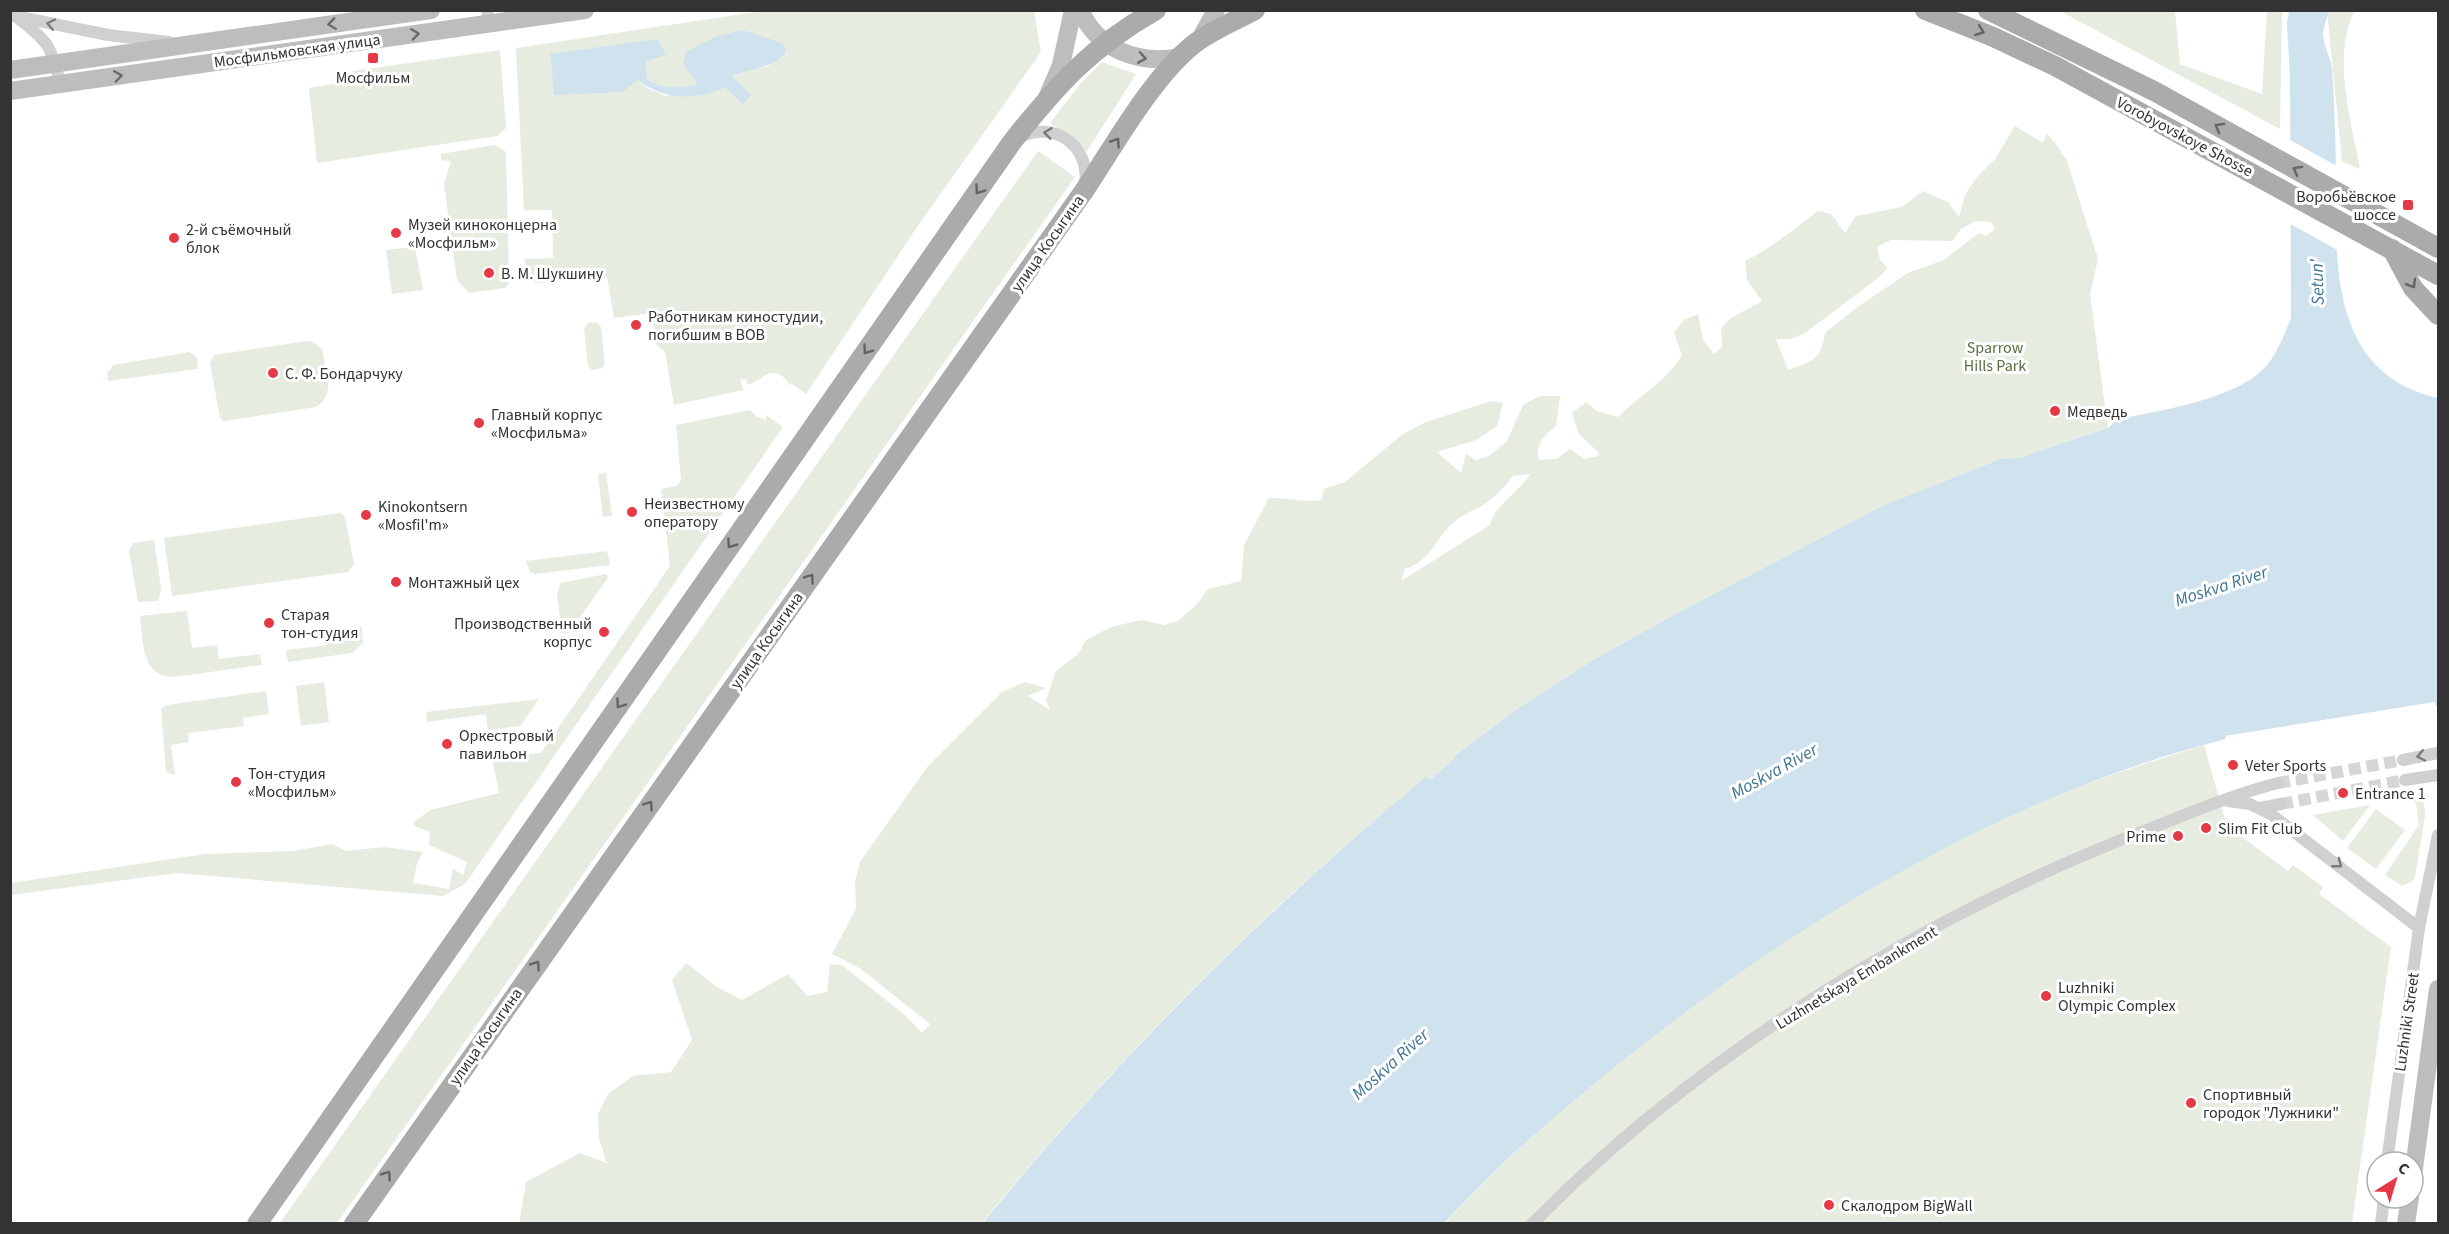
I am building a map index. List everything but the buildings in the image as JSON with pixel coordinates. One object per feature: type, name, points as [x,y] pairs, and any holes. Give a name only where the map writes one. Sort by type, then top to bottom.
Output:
[{"type":"main road","name":"Мосфильмовская улица","points":[[10,70],[431,10]]},
{"type":"main road","name":"Мосфильмовская улица","points":[[10,92],[488,17],[585,10]]},
{"type":"main road","points":[[1046,99],[1061,65],[1073,10]]},
{"type":"main road","points":[[1080,10],[1090,30],[1106,44],[1141,58],[1180,57]]},
{"type":"main road","points":[[257,1224],[1012,142],[1046,99],[1078,65],[1156,10]]},
{"type":"main road","name":"улица Косыгина","points":[[1198,41],[1216,10]]},
{"type":"main road","name":"улица Косыгина","points":[[354,1224],[1084,191],[1144,101],[1180,57],[1198,41],[1256,10]]},
{"type":"main road","name":"Vorobyovskoye Shosse","points":[[1925,10],[1991,36],[2055,66],[2439,275]]},
{"type":"main road","name":"Vorobyovskoye Shosse","points":[[1988,10],[2106,67],[2439,248]]},
{"type":"main road","points":[[2392,249],[2413,288],[2439,315]]},
{"type":"main road","points":[[2417,1150],[2439,989]]},
{"type":"street","points":[[13,15],[108,35],[192,45]]},
{"type":"street","points":[[13,15],[46,40],[56,64],[60,84]]},
{"type":"street","points":[[1012,142],[1039,132],[1054,133],[1067,139],[1078,149],[1085,163],[1084,191]]},
{"type":"street","points":[[2403,760],[2439,753]]},
{"type":"street","points":[[2405,780],[2439,775]]},
{"type":"street","name":"Luzhnetskaya Embankment","points":[[1532,1224],[1618,1143],[1690,1085],[1826,992],[1979,904],[2094,850],[2223,801],[2278,783]]},
{"type":"street","points":[[2223,801],[2260,808],[2292,828],[2419,928]]},
{"type":"street","points":[[2260,808],[2281,804]]},
{"type":"street","name":"Luzhniki Street","points":[[2389,1150],[2419,928],[2439,836]]},
{"type":"street","name":"Luzhniki Street","points":[[2429,882],[2439,865]]},
{"type":"green space","points":[[769,10],[1034,10],[1041,52],[915,230],[806,394],[790,383],[791,387],[779,374],[774,373],[748,385],[746,379],[740,380],[743,390],[674,405],[665,352],[656,344],[652,313],[614,318],[607,277],[537,283],[526,274],[525,259],[553,258],[552,210],[524,210],[516,48]],"holes":[[[550,54],[645,61],[647,79],[657,85],[672,88],[688,87],[743,71],[666,96],[647,88],[638,80],[554,95]],[[783,56],[768,66],[751,68],[770,61]]]},
{"type":"green space","points":[[2060,11],[2175,11],[2180,64],[2262,94],[2267,11],[2282,11],[2280,129]]},
{"type":"green space","points":[[2327,11],[2354,11],[2344,49],[2344,69],[2348,110],[2360,169],[2342,161]]},
{"type":"green space","points":[[500,50],[506,128],[497,136],[317,163],[309,88],[351,81],[352,71]]},
{"type":"green space","points":[[1102,62],[1136,74],[1087,151],[1070,135],[1050,123],[1081,83]]},
{"type":"green space","name":"Sparrow Hills Park","points":[[2015,126],[2043,143],[2047,133],[2066,158],[2098,259],[2090,294],[2108,428],[2019,458],[2000,459],[1882,506],[1668,618],[1593,660],[1520,707],[1456,755],[1430,780],[1427,777],[1367,827],[1250,933],[1138,1045],[982,1223],[519,1224],[526,1182],[580,1153],[607,1163],[599,1139],[598,1114],[608,1094],[633,1076],[671,1072],[692,1040],[672,980],[686,963],[717,987],[742,1000],[788,974],[807,996],[827,992],[830,964],[842,965],[906,1016],[922,1033],[930,1024],[861,969],[832,954],[856,909],[855,881],[860,862],[928,766],[1002,692],[1025,682],[1046,688],[1028,696],[1050,710],[1046,700],[1056,671],[1078,654],[1086,640],[1111,627],[1141,620],[1164,625],[1178,621],[1197,604],[1208,589],[1241,581],[1244,545],[1269,498],[1321,500],[1324,489],[1345,482],[1403,434],[1426,422],[1491,401],[1503,403],[1497,426],[1476,440],[1437,452],[1461,473],[1466,454],[1476,460],[1489,456],[1507,441],[1523,405],[1540,396],[1560,396],[1556,426],[1539,444],[1539,460],[1557,459],[1570,449],[1584,459],[1598,456],[1600,454],[1579,434],[1572,413],[1586,402],[1597,411],[1618,417],[1661,381],[1676,365],[1682,355],[1674,333],[1684,320],[1698,314],[1703,340],[1714,354],[1722,347],[1721,328],[1731,318],[1762,301],[1747,280],[1745,261],[1818,211],[1831,214],[1845,233],[1856,216],[1902,207],[1923,191],[1948,202],[1959,217],[1965,195],[1976,178],[1995,159]],"holes":[[[1976,221],[1991,222],[1995,229],[1986,236],[1979,233],[1944,260],[1908,273],[1856,308],[1825,333],[1821,349],[1814,359],[1788,370],[1776,339],[1790,339],[1805,333],[1878,278],[1888,268],[1880,260],[1877,247],[1891,240],[1952,241],[1961,229]],[[1530,474],[1497,511],[1490,525],[1401,581],[1405,569],[1427,556],[1445,531],[1462,516],[1491,499],[1513,476]]]},
{"type":"green space","points":[[495,145],[506,152],[509,283],[505,288],[469,293],[457,280],[444,184],[451,161],[441,160],[441,154]]},
{"type":"green space","points":[[1038,151],[1075,177],[337,1223],[280,1223]]},
{"type":"green space","points":[[415,247],[423,290],[392,294],[386,250]]},
{"type":"green space","points":[[589,322],[597,323],[601,327],[605,364],[602,368],[592,370],[588,366],[584,328]]},
{"type":"green space","points":[[313,342],[322,349],[328,388],[322,402],[316,407],[224,421],[220,418],[210,364],[214,355]]},
{"type":"green space","points":[[190,352],[197,358],[198,369],[108,381],[107,373],[113,365]]},
{"type":"green space","points":[[750,410],[756,416],[766,420],[766,415],[783,427],[465,884],[443,896],[177,873],[11,895],[11,883],[205,854],[293,851],[332,844],[346,851],[383,847],[423,852],[417,863],[413,883],[449,889],[453,869],[463,875],[467,862],[429,845],[430,832],[414,826],[414,822],[430,810],[499,793],[492,758],[541,753],[670,566],[661,489],[677,486],[681,480],[676,425]]},
{"type":"green space","points":[[606,473],[612,516],[603,517],[598,474]]},
{"type":"green space","points":[[340,513],[345,517],[354,564],[348,572],[172,596],[164,538]]},
{"type":"green space","points":[[154,540],[161,587],[159,601],[138,602],[129,551],[133,543]]},
{"type":"green space","points":[[607,551],[610,565],[535,574],[530,572],[526,561]]},
{"type":"green space","points":[[606,574],[608,578],[568,634],[562,633],[557,594],[561,583]]},
{"type":"green space","points":[[187,611],[192,648],[217,645],[219,659],[260,654],[262,665],[174,677],[163,676],[155,671],[143,646],[140,616]]},
{"type":"green space","points":[[362,627],[363,643],[352,653],[288,662],[286,650],[328,645],[327,630]]},
{"type":"green space","points":[[324,682],[329,722],[301,726],[296,686]]},
{"type":"green space","points":[[266,691],[269,714],[243,718],[244,726],[188,733],[189,742],[171,745],[175,775],[166,772],[161,708],[167,705]]},
{"type":"green space","points":[[539,699],[520,726],[488,730],[486,714],[427,722],[426,712]]},
{"type":"green space","name":"Luzhniki Olympic Complex","points":[[2204,745],[2227,826],[2288,871],[2293,865],[2323,887],[2319,894],[2391,947],[2352,1223],[1444,1224],[1522,1146],[1580,1094],[1641,1044],[1772,949],[1911,866],[1982,829],[2053,797]]},
{"type":"green space","points":[[2412,799],[2424,803],[2425,816],[2415,877],[2411,882],[2402,886],[2385,875],[2419,825],[2416,803]]},
{"type":"green space","points":[[2370,805],[2343,841],[2313,815]]},
{"type":"green space","points":[[2376,809],[2405,830],[2376,869],[2347,848]]},
{"type":"water","points":[[2289,11],[2329,11],[2323,33],[2332,68],[2337,251],[2342,290],[2352,327],[2370,358],[2398,382],[2438,398],[2438,706],[2436,707],[2435,702],[2226,736],[2226,739],[2130,768],[2035,805],[1942,850],[1852,900],[1764,956],[1680,1016],[1600,1079],[1524,1144],[1444,1223],[982,1224],[1085,1104],[1194,989],[1250,934],[1367,827],[1427,776],[1430,780],[1456,755],[1520,707],[1593,660],[1668,618],[1882,506],[2000,459],[2019,458],[2108,428],[2116,420],[2190,404],[2227,392],[2244,384],[2264,369],[2278,348],[2291,318],[2290,76],[2287,23]]},
{"type":"water","points":[[742,30],[782,43],[786,50],[777,61],[732,76],[751,95],[743,104],[725,87],[703,95],[680,96],[658,92],[638,80],[622,92],[554,95],[550,54],[658,39],[666,55],[646,61],[647,79],[659,85],[685,86],[698,84],[683,63],[686,52],[715,37]]},
{"type":"pier","points":[[2285,137],[2340,168],[2341,252],[2285,221]]},
{"type":"pier","points":[[2435,702],[2436,710],[2433,705],[2229,738],[2228,741],[2226,739],[2226,736]]},
{"type":"tunnel","points":[[2278,783],[2403,760]]},
{"type":"tunnel","points":[[2281,804],[2405,780]]},
{"type":"place","name":"Мосфильм","points":[[373,58]]},
{"type":"place","name":"Воробьёвское шоссе","points":[[2408,205]]},
{"type":"place","name":"Музей киноконцерна «Мосфильм»","points":[[396,233]]},
{"type":"place","name":"2-й съёмочный блок","points":[[174,238]]},
{"type":"place","name":"В. М. Шукшину","points":[[489,273]]},
{"type":"place","name":"Работникам киностудии, погибшим в ВОВ","points":[[636,325]]},
{"type":"place","name":"С. Ф. Бондарчуку","points":[[273,373]]},
{"type":"place","name":"Медведь","points":[[2055,411]]},
{"type":"place","name":"Главный корпус «Мосфильма»","points":[[479,423]]},
{"type":"place","name":"Неизвестному оператору","points":[[632,512]]},
{"type":"place","name":"Kinokontsern «Mosfil'm»","points":[[366,515]]},
{"type":"place","name":"Монтажный цех","points":[[396,582]]},
{"type":"place","name":"Старая тон-студия","points":[[269,623]]},
{"type":"place","name":"Производственный корпус","points":[[604,632]]},
{"type":"place","name":"Оркестровый павильон","points":[[447,744]]},
{"type":"place","name":"Veter Sports","points":[[2233,765]]},
{"type":"place","name":"Тон-студия «Мосфильм»","points":[[236,782]]},
{"type":"place","name":"Entrance 1","points":[[2343,793]]},
{"type":"place","name":"Slim Fit Club","points":[[2206,828]]},
{"type":"place","name":"Prime","points":[[2178,836]]},
{"type":"place","name":"Luzhniki Olympic Complex","points":[[2046,996]]},
{"type":"place","name":"Спортивный городок \"Лужники\"","points":[[2191,1103]]},
{"type":"place","name":"Скалодром BigWall","points":[[1829,1205]]},
{"type":"water label","name":"Setun'","points":[[2317,282]]},
{"type":"water label","name":"Moskva River","points":[[2221,586]]},
{"type":"water label","name":"Moskva River","points":[[1774,771]]},
{"type":"water label","name":"Moskva River","points":[[1390,1064]]}]
